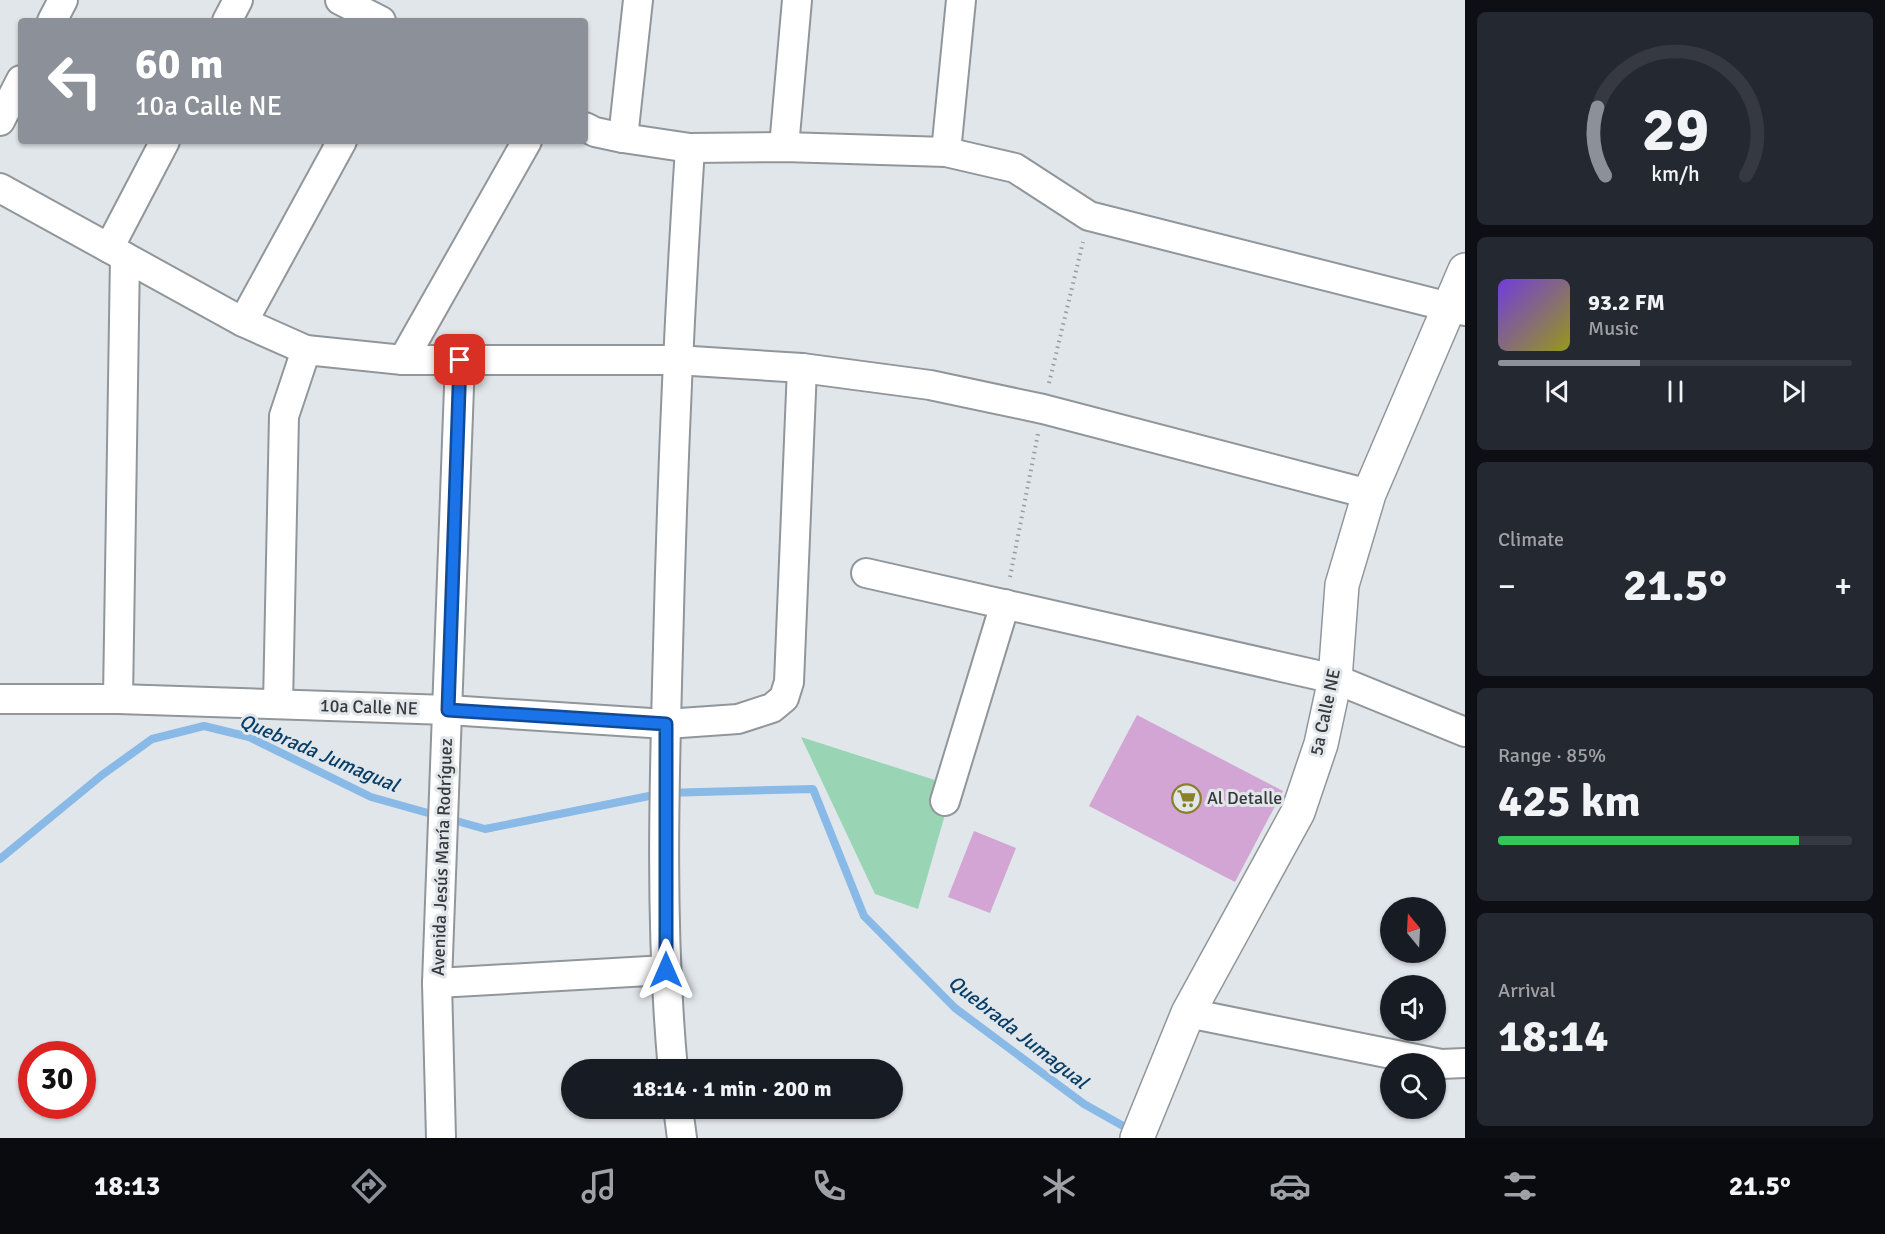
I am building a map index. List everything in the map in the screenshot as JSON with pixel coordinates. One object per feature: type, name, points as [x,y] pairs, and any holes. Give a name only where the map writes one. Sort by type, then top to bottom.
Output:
[{"type":"street","points":[[54,18],[63,0]]},
{"type":"street","points":[[229,18],[238,0]]},
{"type":"street","points":[[340,0],[375,18]]},
{"type":"street","points":[[622,138],[638,0]]},
{"type":"street","points":[[783,147],[797,0]]},
{"type":"street","points":[[946,152],[961,0]]},
{"type":"street","points":[[0,121],[18,86]]},
{"type":"street","points":[[588,128],[622,138],[690,147],[783,147],[946,152],[1015,168],[1089,216],[1457,309]]},
{"type":"street","points":[[118,699],[117,253],[164,144]]},
{"type":"street","points":[[243,322],[340,144]]},
{"type":"street","points":[[403,360],[525,144]]},
{"type":"street","points":[[672,1059],[666,970],[666,724],[676,360],[690,147]]},
{"type":"street","points":[[0,188],[243,322],[306,350],[403,360],[676,360],[802,368],[930,385],[1043,410],[1369,494]]},
{"type":"street","name":"5a Calle NE","points":[[1137,1138],[1188,1013],[1298,812],[1321,744],[1335,679],[1342,585],[1369,494],[1457,309],[1465,270]]},
{"type":"street","points":[[278,704],[284,416],[306,350]]},
{"type":"street","name":"Avenida Jesús María Rodríguez","points":[[441,1138],[437,983],[460,360]]},
{"type":"street","name":"10a Calle NE","points":[[0,699],[118,699],[448,710],[666,724],[738,719],[772,708],[784,698],[789,681],[802,368]]},
{"type":"street","points":[[866,573],[1335,679],[1465,732]]},
{"type":"street","points":[[945,801],[1005,604]]},
{"type":"street","points":[[437,983],[666,970]]},
{"type":"street","points":[[1188,1013],[1441,1064],[1465,1063]]},
{"type":"street","points":[[679,1119],[682,1138]]},
{"type":"green space","points":[[801,737],[941,782],[931,807],[946,811],[918,909],[875,894]]},
{"type":"building","name":"Al Detalle","points":[[1137,715],[1283,791],[1235,882],[1089,806]]},
{"type":"building","points":[[974,831],[1016,848],[990,913],[948,897]]},
{"type":"waterway","name":"Quebrada Jumagual","points":[[0,859],[102,775],[152,739],[204,726],[249,737],[371,797],[485,829],[664,793],[813,789],[864,916],[955,1008],[1084,1104],[1132,1131]]},
{"type":"place","name":"Al Detalle","points":[[1186,798]]},
{"type":"route","points":[[460,360],[448,710],[666,724],[666,970]]}]
